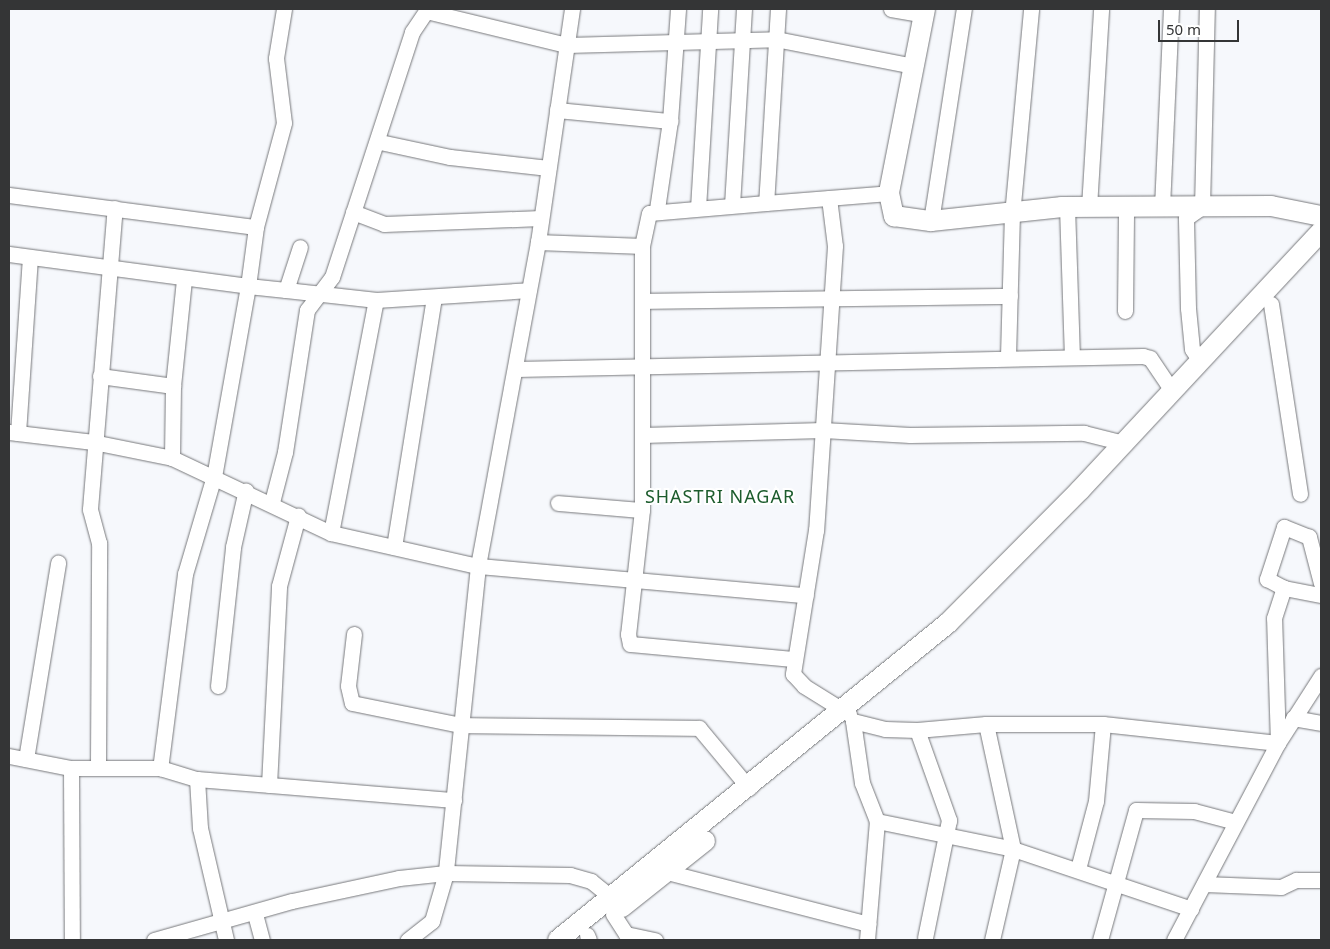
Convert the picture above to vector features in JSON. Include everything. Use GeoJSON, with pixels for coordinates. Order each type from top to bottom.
{"type":"FeatureCollection","features":[{"type":"Feature","properties":{"kind":"main road"},"geometry":{"type":"LineString","coordinates":[[924,12],[889,193],[894,216],[931,221],[1067,207],[1202,206],[1271,206],[1321,216]]}},
{"type":"Feature","properties":{"kind":"main road"},"geometry":{"type":"LineString","coordinates":[[586,938],[616,906],[749,788],[850,714],[948,624],[1124,443],[1321,232]]}},
{"type":"Feature","properties":{"kind":"main road"},"geometry":{"type":"LineString","coordinates":[[558,940],[616,906],[667,872],[850,714],[994,597],[1321,251]]}},
{"type":"Feature","properties":{"kind":"street"},"geometry":{"type":"LineString","coordinates":[[160,768],[185,574],[214,476],[248,286],[256,227],[284,123],[276,58],[284,9]]}},
{"type":"Feature","properties":{"kind":"street"},"geometry":{"type":"LineString","coordinates":[[408,940],[432,921],[446,873],[478,566],[538,242],[572,9]]}},
{"type":"Feature","properties":{"kind":"street"},"geometry":{"type":"LineString","coordinates":[[657,209],[670,121],[678,9]]}},
{"type":"Feature","properties":{"kind":"street"},"geometry":{"type":"LineString","coordinates":[[698,208],[710,9]]}},
{"type":"Feature","properties":{"kind":"street"},"geometry":{"type":"LineString","coordinates":[[732,205],[744,9]]}},
{"type":"Feature","properties":{"kind":"street"},"geometry":{"type":"LineString","coordinates":[[766,203],[778,9]]}},
{"type":"Feature","properties":{"kind":"street"},"geometry":{"type":"LineString","coordinates":[[891,9],[924,12]]}},
{"type":"Feature","properties":{"kind":"street"},"geometry":{"type":"LineString","coordinates":[[931,221],[964,9]]}},
{"type":"Feature","properties":{"kind":"street"},"geometry":{"type":"LineString","coordinates":[[1008,356],[1012,212],[1031,9]]}},
{"type":"Feature","properties":{"kind":"street"},"geometry":{"type":"LineString","coordinates":[[1089,207],[1101,9]]}},
{"type":"Feature","properties":{"kind":"street"},"geometry":{"type":"LineString","coordinates":[[1162,207],[1171,9]]}},
{"type":"Feature","properties":{"kind":"street"},"geometry":{"type":"LineString","coordinates":[[1200,361],[1192,349],[1188,316],[1186,218],[1202,206],[1207,9]]}},
{"type":"Feature","properties":{"kind":"street"},"geometry":{"type":"LineString","coordinates":[[272,502],[285,452],[307,310],[332,277],[353,212],[380,142],[412,32],[426,11],[567,45],[675,44],[742,39],[776,39],[914,66]]}},
{"type":"Feature","properties":{"kind":"street"},"geometry":{"type":"LineString","coordinates":[[557,110],[670,121]]}},
{"type":"Feature","properties":{"kind":"street"},"geometry":{"type":"LineString","coordinates":[[380,142],[450,157],[548,168]]}},
{"type":"Feature","properties":{"kind":"street"},"geometry":{"type":"LineString","coordinates":[[793,659],[630,644],[642,510],[640,366],[644,301],[642,246],[649,213],[657,209],[698,208],[889,193]]}},
{"type":"Feature","properties":{"kind":"street"},"geometry":{"type":"LineString","coordinates":[[9,195],[256,227]]}},
{"type":"Feature","properties":{"kind":"street"},"geometry":{"type":"LineString","coordinates":[[829,198],[835,246],[823,430],[806,595],[793,659],[793,674],[804,686],[850,714],[885,729],[917,730],[986,724],[1103,724],[1278,742]]}},
{"type":"Feature","properties":{"kind":"street"},"geometry":{"type":"LineString","coordinates":[[1067,207],[1072,357]]}},
{"type":"Feature","properties":{"kind":"street"},"geometry":{"type":"LineString","coordinates":[[1125,311],[1126,207]]}},
{"type":"Feature","properties":{"kind":"street"},"geometry":{"type":"LineString","coordinates":[[98,764],[99,543],[90,509],[108,267],[116,208]]}},
{"type":"Feature","properties":{"kind":"street"},"geometry":{"type":"LineString","coordinates":[[353,212],[384,224],[540,218]]}},
{"type":"Feature","properties":{"kind":"street"},"geometry":{"type":"LineString","coordinates":[[538,242],[642,246]]}},
{"type":"Feature","properties":{"kind":"street"},"geometry":{"type":"LineString","coordinates":[[286,290],[300,247]]}},
{"type":"Feature","properties":{"kind":"street"},"geometry":{"type":"LineString","coordinates":[[9,254],[184,279],[286,290],[317,297],[376,300],[434,298],[529,290]]}},
{"type":"Feature","properties":{"kind":"street"},"geometry":{"type":"LineString","coordinates":[[30,257],[13,433],[94,442],[172,458],[272,502],[331,533],[478,566],[806,595]]}},
{"type":"Feature","properties":{"kind":"street"},"geometry":{"type":"LineString","coordinates":[[172,458],[173,386],[184,279]]}},
{"type":"Feature","properties":{"kind":"street"},"geometry":{"type":"LineString","coordinates":[[644,301],[1010,296]]}},
{"type":"Feature","properties":{"kind":"street"},"geometry":{"type":"LineString","coordinates":[[394,547],[434,298]]}},
{"type":"Feature","properties":{"kind":"street"},"geometry":{"type":"LineString","coordinates":[[331,533],[376,300]]}},
{"type":"Feature","properties":{"kind":"street"},"geometry":{"type":"LineString","coordinates":[[1271,304],[1300,494]]}},
{"type":"Feature","properties":{"kind":"street"},"geometry":{"type":"LineString","coordinates":[[516,369],[1008,356],[1150,358],[1172,392]]}},
{"type":"Feature","properties":{"kind":"street"},"geometry":{"type":"LineString","coordinates":[[100,376],[173,386]]}},
{"type":"Feature","properties":{"kind":"street"},"geometry":{"type":"LineString","coordinates":[[642,435],[823,430],[910,435],[1084,433],[1124,443]]}},
{"type":"Feature","properties":{"kind":"street"},"geometry":{"type":"LineString","coordinates":[[218,686],[233,547],[246,490]]}},
{"type":"Feature","properties":{"kind":"street"},"geometry":{"type":"LineString","coordinates":[[558,503],[642,510]]}},
{"type":"Feature","properties":{"kind":"street"},"geometry":{"type":"LineString","coordinates":[[269,785],[279,586],[283,557],[298,516]]}},
{"type":"Feature","properties":{"kind":"street"},"geometry":{"type":"LineString","coordinates":[[1321,583],[1309,537],[1284,526],[1267,579],[1284,588],[1321,595]]}},
{"type":"Feature","properties":{"kind":"street"},"geometry":{"type":"LineString","coordinates":[[26,759],[58,563]]}},
{"type":"Feature","properties":{"kind":"street"},"geometry":{"type":"LineString","coordinates":[[1278,742],[1274,618],[1284,588]]}},
{"type":"Feature","properties":{"kind":"street"},"geometry":{"type":"LineString","coordinates":[[354,634],[348,686],[352,703],[462,724],[699,728],[749,788]]}},
{"type":"Feature","properties":{"kind":"street"},"geometry":{"type":"LineString","coordinates":[[1174,940],[1278,742],[1321,676]]}},
{"type":"Feature","properties":{"kind":"street"},"geometry":{"type":"LineString","coordinates":[[850,714],[862,783],[877,821],[867,940]]}},
{"type":"Feature","properties":{"kind":"street"},"geometry":{"type":"LineString","coordinates":[[1294,718],[1321,723]]}},
{"type":"Feature","properties":{"kind":"street"},"geometry":{"type":"LineString","coordinates":[[986,724],[1013,849],[992,940]]}},
{"type":"Feature","properties":{"kind":"street"},"geometry":{"type":"LineString","coordinates":[[1078,869],[1096,801],[1103,724]]}},
{"type":"Feature","properties":{"kind":"street"},"geometry":{"type":"LineString","coordinates":[[917,730],[949,820],[948,833],[925,938]]}},
{"type":"Feature","properties":{"kind":"street"},"geometry":{"type":"LineString","coordinates":[[9,756],[71,768],[98,764],[128,771],[160,768],[197,779],[454,800]]}},
{"type":"Feature","properties":{"kind":"street"},"geometry":{"type":"LineString","coordinates":[[71,768],[72,940]]}},
{"type":"Feature","properties":{"kind":"street"},"geometry":{"type":"LineString","coordinates":[[197,779],[200,828],[226,940]]}},
{"type":"Feature","properties":{"kind":"street"},"geometry":{"type":"LineString","coordinates":[[1100,940],[1119,881],[1136,810],[1194,811],[1236,822]]}},
{"type":"Feature","properties":{"kind":"street"},"geometry":{"type":"LineString","coordinates":[[877,821],[948,833],[1013,849],[1119,881],[1191,909]]}},
{"type":"Feature","properties":{"kind":"street"},"geometry":{"type":"LineString","coordinates":[[156,940],[255,914],[292,901],[399,878],[446,873],[552,872],[591,881],[616,906],[626,934],[655,940]]}},
{"type":"Feature","properties":{"kind":"street"},"geometry":{"type":"LineString","coordinates":[[667,872],[868,924]]}},
{"type":"Feature","properties":{"kind":"street"},"geometry":{"type":"LineString","coordinates":[[1204,884],[1281,887],[1296,880],[1321,880]]}},
{"type":"Feature","properties":{"kind":"street"},"geometry":{"type":"LineString","coordinates":[[255,914],[262,940]]}},
{"type":"Feature","properties":{"kind":"district","name":"SHASTRI NAGAR"},"geometry":{"type":"Point","coordinates":[720,496]}}]}
